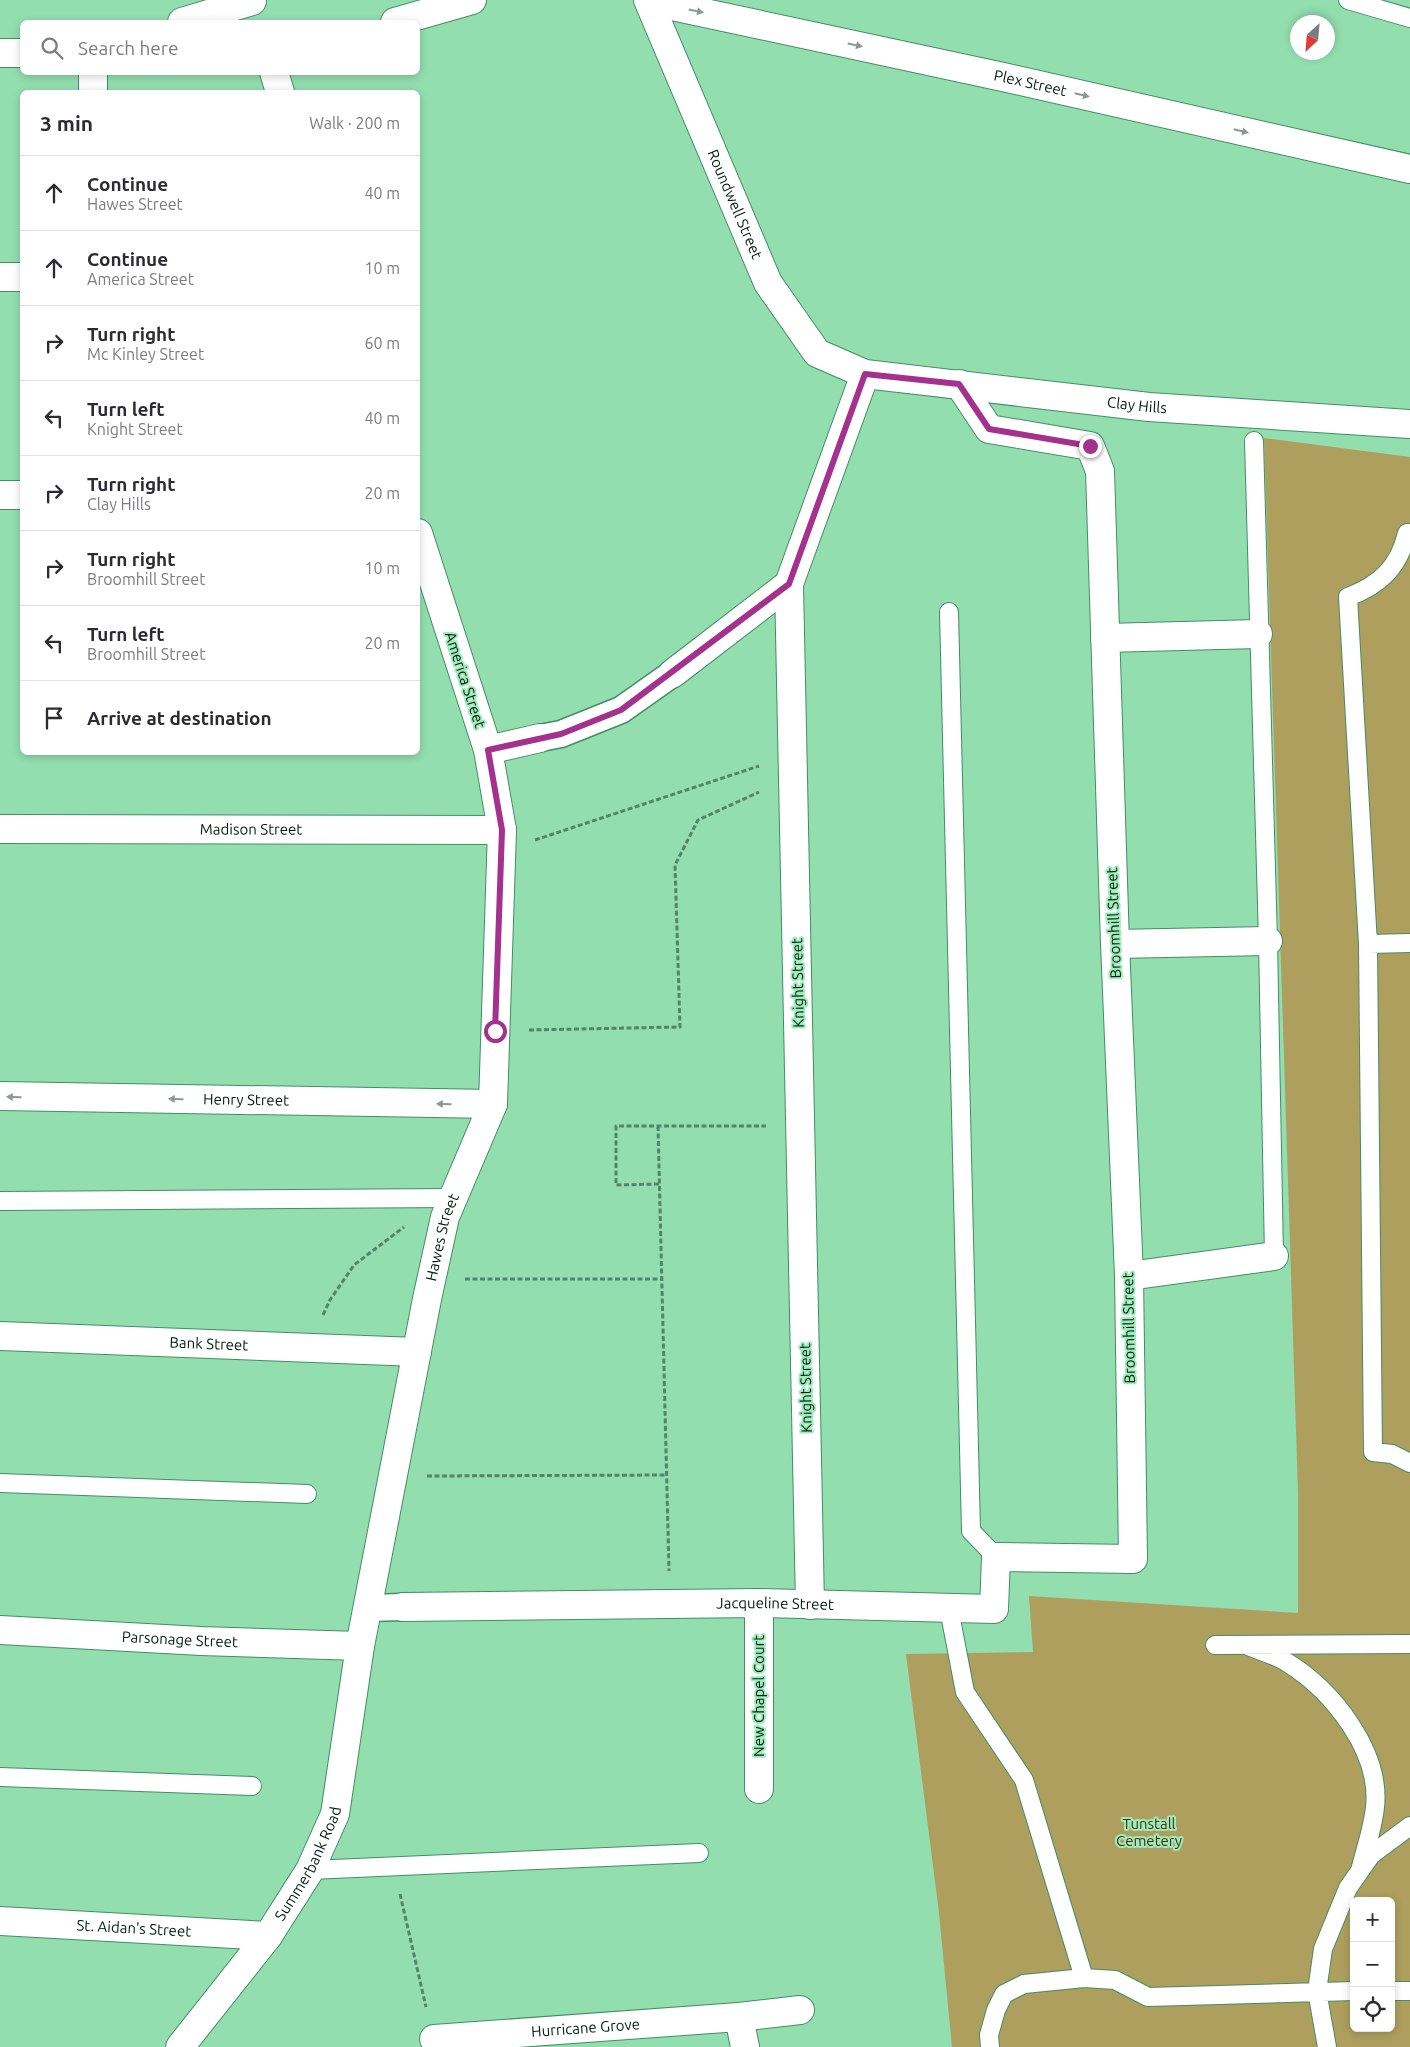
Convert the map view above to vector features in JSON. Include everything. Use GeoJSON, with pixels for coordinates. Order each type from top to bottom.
{"type":"FeatureCollection","features":[{"type":"Feature","properties":{"kind":"street"},"geometry":{"type":"LineString","coordinates":[[402,20],[472,0]]}},
{"type":"Feature","properties":{"kind":"street","name":"Plex Street"},"geometry":{"type":"LineString","coordinates":[[649,0],[1003,77],[1410,169]]}},
{"type":"Feature","properties":{"kind":"street","name":"Roundwell Street"},"geometry":{"type":"LineString","coordinates":[[649,0],[768,283],[817,354],[865,374]]}},
{"type":"Feature","properties":{"kind":"street"},"geometry":{"type":"LineString","coordinates":[[192,20],[254,8]]}},
{"type":"Feature","properties":{"kind":"street"},"geometry":{"type":"LineString","coordinates":[[0,54],[20,52]]}},
{"type":"Feature","properties":{"kind":"street"},"geometry":{"type":"LineString","coordinates":[[93,75],[93,90]]}},
{"type":"Feature","properties":{"kind":"street"},"geometry":{"type":"LineString","coordinates":[[275,75],[279,90]]}},
{"type":"Feature","properties":{"kind":"street"},"geometry":{"type":"LineString","coordinates":[[0,277],[20,277]]}},
{"type":"Feature","properties":{"kind":"street","name":"Clay Hills"},"geometry":{"type":"LineString","coordinates":[[865,374],[1149,407],[1410,424]]}},
{"type":"Feature","properties":{"kind":"street","name":"Knight Street"},"geometry":{"type":"LineString","coordinates":[[810,1605],[789,584],[865,374]]}},
{"type":"Feature","properties":{"kind":"street","name":"Broomhill Street"},"geometry":{"type":"LineString","coordinates":[[959,384],[989,429],[1090,446],[1100,471],[1114,944],[1129,1276],[1132,1559],[996,1557]]}},
{"type":"Feature","properties":{"kind":"street"},"geometry":{"type":"LineString","coordinates":[[0,495],[20,495]]}},
{"type":"Feature","properties":{"kind":"street","name":"America Street"},"geometry":{"type":"LineString","coordinates":[[420,539],[488,750],[501,841]]}},
{"type":"Feature","properties":{"kind":"street"},"geometry":{"type":"LineString","coordinates":[[488,750],[561,734],[621,710],[672,674],[789,584]]}},
{"type":"Feature","properties":{"kind":"street"},"geometry":{"type":"LineString","coordinates":[[1105,638],[1258,634]]}},
{"type":"Feature","properties":{"kind":"street","name":"Madison Street"},"geometry":{"type":"LineString","coordinates":[[0,828],[501,841]]}},
{"type":"Feature","properties":{"kind":"street","name":"Hawes Street"},"geometry":{"type":"LineString","coordinates":[[360,1646],[391,1477],[432,1279],[450,1203],[493,1104],[501,841]]}},
{"type":"Feature","properties":{"kind":"street"},"geometry":{"type":"LineString","coordinates":[[1114,944],[1268,941]]}},
{"type":"Feature","properties":{"kind":"street","name":"Henry Street"},"geometry":{"type":"LineString","coordinates":[[0,1096],[493,1104]]}},
{"type":"Feature","properties":{"kind":"street"},"geometry":{"type":"LineString","coordinates":[[1129,1276],[1274,1256]]}},
{"type":"Feature","properties":{"kind":"street","name":"Bank Street"},"geometry":{"type":"LineString","coordinates":[[0,1336],[417,1352]]}},
{"type":"Feature","properties":{"kind":"street","name":"Jacqueline Street"},"geometry":{"type":"LineString","coordinates":[[368,1608],[759,1603],[994,1610],[996,1557]]}},
{"type":"Feature","properties":{"kind":"street","name":"New Chapel Court"},"geometry":{"type":"LineString","coordinates":[[759,1603],[759,1789]]}},
{"type":"Feature","properties":{"kind":"street","name":"Parsonage Street"},"geometry":{"type":"LineString","coordinates":[[0,1630],[200,1641],[360,1646]]}},
{"type":"Feature","properties":{"kind":"street","name":"Summerbank Road"},"geometry":{"type":"LineString","coordinates":[[180,2047],[268,1936],[310,1870],[335,1814],[360,1646]]}},
{"type":"Feature","properties":{"kind":"street","name":"St. Aidan's Street"},"geometry":{"type":"LineString","coordinates":[[0,1921],[268,1936]]}},
{"type":"Feature","properties":{"kind":"street","name":"Hurricane Grove"},"geometry":{"type":"LineString","coordinates":[[434,2040],[739,2017],[800,2010]]}},
{"type":"Feature","properties":{"kind":"street"},"geometry":{"type":"LineString","coordinates":[[739,2017],[745,2047]]}},
{"type":"Feature","properties":{"kind":"lane"},"geometry":{"type":"LineString","coordinates":[[1348,0],[1410,18]]}},
{"type":"Feature","properties":{"kind":"lane"},"geometry":{"type":"LineString","coordinates":[[1254,440],[1268,941],[1274,1256]]}},
{"type":"Feature","properties":{"kind":"lane"},"geometry":{"type":"LineString","coordinates":[[1410,533],[1408,533],[1403,551],[1385,575],[1367,590],[1348,598],[1368,944],[1373,1452],[1392,1454],[1410,1463]]}},
{"type":"Feature","properties":{"kind":"lane"},"geometry":{"type":"LineString","coordinates":[[949,612],[972,1531],[996,1557]]}},
{"type":"Feature","properties":{"kind":"lane"},"geometry":{"type":"LineString","coordinates":[[1368,944],[1410,943]]}},
{"type":"Feature","properties":{"kind":"lane"},"geometry":{"type":"LineString","coordinates":[[0,1201],[450,1203]]}},
{"type":"Feature","properties":{"kind":"lane"},"geometry":{"type":"LineString","coordinates":[[0,1483],[307,1494]]}},
{"type":"Feature","properties":{"kind":"lane"},"geometry":{"type":"LineString","coordinates":[[949,1609],[964,1692],[1024,1780],[1084,1978]]}},
{"type":"Feature","properties":{"kind":"lane"},"geometry":{"type":"LineString","coordinates":[[1215,1645],[1410,1644]]}},
{"type":"Feature","properties":{"kind":"lane"},"geometry":{"type":"LineString","coordinates":[[1246,1645],[1288,1663],[1320,1689],[1355,1730],[1373,1768],[1375,1807],[1360,1871]]}},
{"type":"Feature","properties":{"kind":"lane"},"geometry":{"type":"LineString","coordinates":[[0,1777],[252,1786]]}},
{"type":"Feature","properties":{"kind":"lane"},"geometry":{"type":"LineString","coordinates":[[1327,2047],[1317,1991],[1322,1949],[1348,1888],[1371,1855],[1410,1826]]}},
{"type":"Feature","properties":{"kind":"lane"},"geometry":{"type":"LineString","coordinates":[[310,1870],[699,1853]]}},
{"type":"Feature","properties":{"kind":"lane"},"geometry":{"type":"LineString","coordinates":[[990,2047],[989,2035],[996,2010],[1004,1994],[1024,1984],[1084,1978],[1115,1980],[1148,1998],[1350,1991]]}},
{"type":"Feature","properties":{"kind":"lane"},"geometry":{"type":"LineString","coordinates":[[1395,1991],[1410,1991]]}},
{"type":"Feature","properties":{"kind":"path"},"geometry":{"type":"LineString","coordinates":[[501,841],[793,765]]}},
{"type":"Feature","properties":{"kind":"path"},"geometry":{"type":"LineString","coordinates":[[495,1031],[680,1027],[676,865],[698,820],[793,765]]}},
{"type":"Feature","properties":{"kind":"path"},"geometry":{"type":"LineString","coordinates":[[659,1184],[616,1185],[616,1126],[800,1125]]}},
{"type":"Feature","properties":{"kind":"path"},"geometry":{"type":"LineString","coordinates":[[658,1126],[670,1604]]}},
{"type":"Feature","properties":{"kind":"path"},"geometry":{"type":"LineString","coordinates":[[307,1348],[330,1300],[354,1265],[404,1227],[450,1203]]}},
{"type":"Feature","properties":{"kind":"path"},"geometry":{"type":"LineString","coordinates":[[432,1279],[662,1279]]}},
{"type":"Feature","properties":{"kind":"path"},"geometry":{"type":"LineString","coordinates":[[391,1477],[667,1475]]}},
{"type":"Feature","properties":{"kind":"path"},"geometry":{"type":"LineString","coordinates":[[394,1866],[434,2040]]}},
{"type":"Feature","properties":{"kind":"green space","name":"Tunstall Cemetery"},"geometry":{"type":"Polygon","coordinates":[[[1264,438],[1410,457],[1410,2047],[952,2047],[939,1913],[906,1654],[1033,1652],[1029,1596],[1298,1613],[1298,1492],[1264,438]]]}},
{"type":"Feature","properties":{"kind":"route"},"geometry":{"type":"LineString","coordinates":[[495,1031],[502,830],[488,750],[561,734],[621,710],[672,674],[789,584],[865,374],[959,384],[989,429],[1090,446]]}}]}
